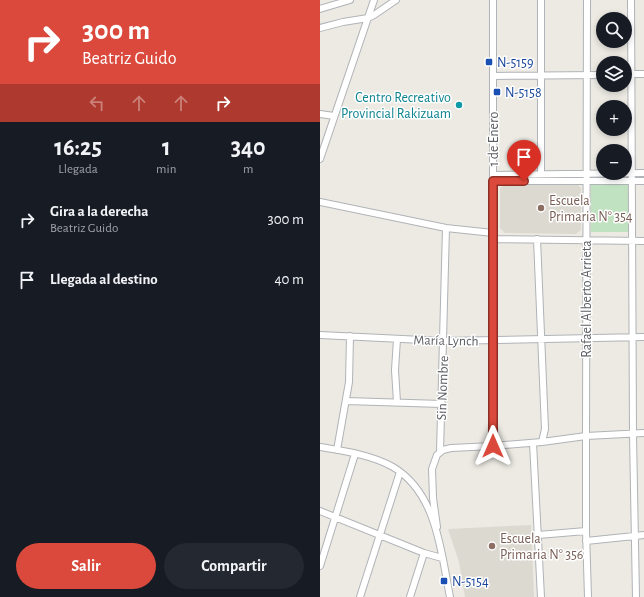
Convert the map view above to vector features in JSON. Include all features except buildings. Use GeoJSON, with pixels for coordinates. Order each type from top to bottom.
{"type":"FeatureCollection","features":[{"type":"Feature","properties":{"kind":"street"},"geometry":{"type":"LineString","coordinates":[[320,9],[350,0]]}},
{"type":"Feature","properties":{"kind":"street"},"geometry":{"type":"LineString","coordinates":[[320,159],[374,0]]}},
{"type":"Feature","properties":{"kind":"street"},"geometry":{"type":"LineString","coordinates":[[320,28],[368,18],[396,0]]}},
{"type":"Feature","properties":{"kind":"street","name":"1 de Enero"},"geometry":{"type":"LineString","coordinates":[[493,0],[493,446]]}},
{"type":"Feature","properties":{"kind":"street"},"geometry":{"type":"LineString","coordinates":[[540,0],[541,174]]}},
{"type":"Feature","properties":{"kind":"street","name":"Rafael Alberto Arrieta"},"geometry":{"type":"LineString","coordinates":[[587,0],[586,542],[588,597]]}},
{"type":"Feature","properties":{"kind":"street"},"geometry":{"type":"LineString","coordinates":[[629,56],[631,0]]}},
{"type":"Feature","properties":{"kind":"street"},"geometry":{"type":"LineString","coordinates":[[493,76],[596,74]]}},
{"type":"Feature","properties":{"kind":"street"},"geometry":{"type":"LineString","coordinates":[[632,74],[644,74]]}},
{"type":"Feature","properties":{"kind":"street"},"geometry":{"type":"LineString","coordinates":[[629,92],[631,144]]}},
{"type":"Feature","properties":{"kind":"street"},"geometry":{"type":"LineString","coordinates":[[320,114],[334,116]]}},
{"type":"Feature","properties":{"kind":"street"},"geometry":{"type":"LineString","coordinates":[[632,173],[644,173]]}},
{"type":"Feature","properties":{"kind":"street"},"geometry":{"type":"LineString","coordinates":[[493,178],[541,174],[596,174]]}},
{"type":"Feature","properties":{"kind":"street"},"geometry":{"type":"LineString","coordinates":[[493,178],[644,181]]}},
{"type":"Feature","properties":{"kind":"street"},"geometry":{"type":"LineString","coordinates":[[632,181],[633,434],[636,597]]}},
{"type":"Feature","properties":{"kind":"street"},"geometry":{"type":"LineString","coordinates":[[320,202],[446,228],[493,236],[537,239],[644,241]]}},
{"type":"Feature","properties":{"kind":"street","name":"Sin Nombre"},"geometry":{"type":"LineString","coordinates":[[446,228],[440,452],[434,459],[432,469],[433,498],[437,528],[450,597]]}},
{"type":"Feature","properties":{"kind":"street"},"geometry":{"type":"LineString","coordinates":[[537,239],[545,429],[542,442]]}},
{"type":"Feature","properties":{"kind":"street","name":"María Lynch"},"geometry":{"type":"LineString","coordinates":[[320,335],[443,341],[644,337]]}},
{"type":"Feature","properties":{"kind":"street"},"geometry":{"type":"LineString","coordinates":[[337,450],[346,401],[350,336]]}},
{"type":"Feature","properties":{"kind":"street"},"geometry":{"type":"LineString","coordinates":[[396,339],[395,370],[397,402]]}},
{"type":"Feature","properties":{"kind":"street"},"geometry":{"type":"LineString","coordinates":[[346,401],[442,404]]}},
{"type":"Feature","properties":{"kind":"street"},"geometry":{"type":"LineString","coordinates":[[440,452],[452,448],[542,442],[586,436],[644,434]]}},
{"type":"Feature","properties":{"kind":"street"},"geometry":{"type":"LineString","coordinates":[[533,442],[541,597]]}},
{"type":"Feature","properties":{"kind":"street"},"geometry":{"type":"LineString","coordinates":[[320,447],[356,454],[386,463],[400,472],[409,479],[419,492],[437,528]]}},
{"type":"Feature","properties":{"kind":"street"},"geometry":{"type":"LineString","coordinates":[[320,566],[356,454]]}},
{"type":"Feature","properties":{"kind":"street"},"geometry":{"type":"LineString","coordinates":[[360,597],[400,472]]}},
{"type":"Feature","properties":{"kind":"street"},"geometry":{"type":"LineString","coordinates":[[320,511],[424,553],[442,558]]}},
{"type":"Feature","properties":{"kind":"street"},"geometry":{"type":"LineString","coordinates":[[538,535],[586,532]]}},
{"type":"Feature","properties":{"kind":"street"},"geometry":{"type":"LineString","coordinates":[[586,542],[644,536]]}},
{"type":"Feature","properties":{"kind":"street"},"geometry":{"type":"LineString","coordinates":[[410,597],[424,553]]}},
{"type":"Feature","properties":{"kind":"shaded area","name":"Escuela Primaria N° 354"},"geometry":{"type":"Polygon","coordinates":[[[577,184],[581,188],[581,230],[576,234],[505,233],[500,228],[500,188],[505,185],[577,184]]]}},
{"type":"Feature","properties":{"kind":"shaded area","name":"Escuela Primaria N° 356"},"geometry":{"type":"Polygon","coordinates":[[[531,525],[534,597],[465,597],[459,562],[448,529],[531,525]]]}},
{"type":"Feature","properties":{"kind":"green space"},"geometry":{"type":"Polygon","coordinates":[[[591,182],[628,182],[628,232],[591,232],[591,182]]]}},
{"type":"Feature","properties":{"kind":"place","name":"N-5159"},"geometry":{"type":"Point","coordinates":[489,62]}},
{"type":"Feature","properties":{"kind":"place","name":"N-5158"},"geometry":{"type":"Point","coordinates":[497,92]}},
{"type":"Feature","properties":{"kind":"place","name":"Centro Recreativo Provincial Rakizuam"},"geometry":{"type":"Point","coordinates":[459,105]}},
{"type":"Feature","properties":{"kind":"place","name":"Escuela Primaria N° 354"},"geometry":{"type":"Point","coordinates":[541,208]}},
{"type":"Feature","properties":{"kind":"place","name":"Escuela Primaria N° 356"},"geometry":{"type":"Point","coordinates":[492,546]}},
{"type":"Feature","properties":{"kind":"place","name":"N-5154"},"geometry":{"type":"Point","coordinates":[444,581]}},
{"type":"Feature","properties":{"kind":"route"},"geometry":{"type":"LineString","coordinates":[[493,446],[493,181],[524,181]]}}]}
